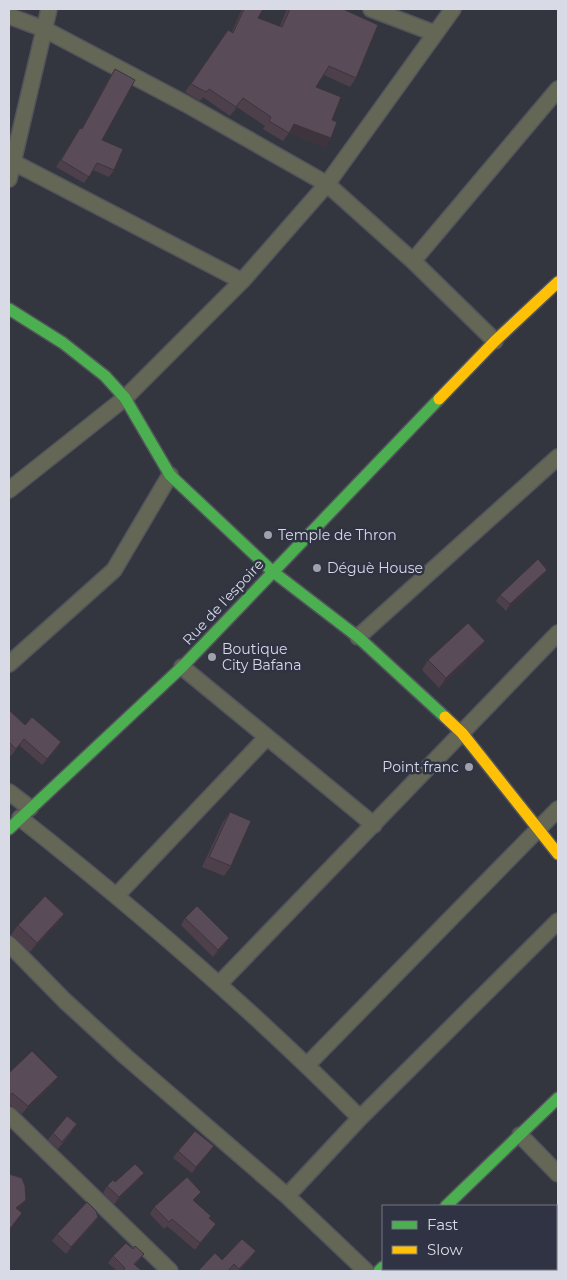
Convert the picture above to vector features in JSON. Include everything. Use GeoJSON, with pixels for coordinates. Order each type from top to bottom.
{"type":"FeatureCollection","features":[{"type":"Feature","properties":{"kind":"street"},"geometry":{"type":"LineString","coordinates":[[9,179],[11,161],[49,9]]}},
{"type":"Feature","properties":{"kind":"street"},"geometry":{"type":"LineString","coordinates":[[371,9],[434,33]]}},
{"type":"Feature","properties":{"kind":"street"},"geometry":{"type":"LineString","coordinates":[[10,486],[125,398],[242,281],[327,184],[453,9]]}},
{"type":"Feature","properties":{"kind":"street"},"geometry":{"type":"LineString","coordinates":[[9,16],[44,29],[186,104],[327,184],[412,261],[495,341]]}},
{"type":"Feature","properties":{"kind":"street"},"geometry":{"type":"LineString","coordinates":[[412,261],[558,89]]}},
{"type":"Feature","properties":{"kind":"street"},"geometry":{"type":"LineString","coordinates":[[11,161],[242,281]]}},
{"type":"Feature","properties":{"kind":"street","name":"Rue de l'espoire"},"geometry":{"type":"LineString","coordinates":[[9,830],[182,667],[272,571],[495,341],[558,282]]}},
{"type":"Feature","properties":{"kind":"street"},"geometry":{"type":"LineString","coordinates":[[9,309],[63,343],[105,376],[125,398],[170,475],[272,571],[358,637],[462,733],[558,854]]}},
{"type":"Feature","properties":{"kind":"street"},"geometry":{"type":"LineString","coordinates":[[358,637],[558,457]]}},
{"type":"Feature","properties":{"kind":"street"},"geometry":{"type":"LineString","coordinates":[[9,664],[114,570],[170,475]]}},
{"type":"Feature","properties":{"kind":"street"},"geometry":{"type":"LineString","coordinates":[[220,983],[558,633]]}},
{"type":"Feature","properties":{"kind":"street"},"geometry":{"type":"LineString","coordinates":[[182,667],[374,825]]}},
{"type":"Feature","properties":{"kind":"street"},"geometry":{"type":"LineString","coordinates":[[117,895],[268,737]]}},
{"type":"Feature","properties":{"kind":"street"},"geometry":{"type":"LineString","coordinates":[[9,792],[25,813],[220,983],[360,1118]]}},
{"type":"Feature","properties":{"kind":"street"},"geometry":{"type":"LineString","coordinates":[[307,1065],[558,809]]}},
{"type":"Feature","properties":{"kind":"street"},"geometry":{"type":"LineString","coordinates":[[287,1196],[360,1118],[558,921]]}},
{"type":"Feature","properties":{"kind":"street"},"geometry":{"type":"LineString","coordinates":[[9,944],[65,1001],[132,1062],[287,1196],[366,1271]]}},
{"type":"Feature","properties":{"kind":"street"},"geometry":{"type":"LineString","coordinates":[[447,1205],[558,1098]]}},
{"type":"Feature","properties":{"kind":"street"},"geometry":{"type":"LineString","coordinates":[[9,1115],[170,1271]]}},
{"type":"Feature","properties":{"kind":"street"},"geometry":{"type":"LineString","coordinates":[[520,1135],[558,1174]]}},
{"type":"Feature","properties":{"kind":"building"},"geometry":{"type":"Polygon","coordinates":[[[244,9],[263,9],[258,18],[282,27],[290,9],[343,9],[378,25],[356,78],[329,66],[316,87],[341,97],[332,120],[337,122],[331,138],[294,124],[289,133],[269,121],[271,117],[243,98],[236,107],[209,89],[206,92],[191,84],[228,30],[233,33],[244,9]]]}},
{"type":"Feature","properties":{"kind":"building"},"geometry":{"type":"Polygon","coordinates":[[[115,69],[135,80],[102,140],[123,149],[114,170],[97,163],[89,177],[61,160],[80,128],[82,129],[115,69]]]}},
{"type":"Feature","properties":{"kind":"building"},"geometry":{"type":"Polygon","coordinates":[[[538,559],[547,570],[510,604],[500,595],[538,559]]]}},
{"type":"Feature","properties":{"kind":"building"},"geometry":{"type":"Polygon","coordinates":[[[468,623],[485,641],[446,678],[428,660],[468,623]]]}},
{"type":"Feature","properties":{"kind":"building"},"geometry":{"type":"Polygon","coordinates":[[[9,710],[25,725],[32,717],[61,742],[47,759],[24,739],[16,749],[9,742],[9,710]]]}},
{"type":"Feature","properties":{"kind":"building"},"geometry":{"type":"Polygon","coordinates":[[[230,812],[251,821],[231,866],[209,857],[230,812]]]}},
{"type":"Feature","properties":{"kind":"building"},"geometry":{"type":"Polygon","coordinates":[[[45,896],[64,914],[37,943],[18,925],[45,896]]]}},
{"type":"Feature","properties":{"kind":"building"},"geometry":{"type":"Polygon","coordinates":[[[197,906],[229,938],[218,950],[185,918],[197,906]]]}},
{"type":"Feature","properties":{"kind":"building"},"geometry":{"type":"Polygon","coordinates":[[[32,1051],[58,1077],[28,1106],[12,1093],[9,1096],[9,1073],[32,1051]]]}},
{"type":"Feature","properties":{"kind":"building"},"geometry":{"type":"Polygon","coordinates":[[[67,1116],[77,1124],[62,1142],[53,1133],[67,1116]]]}},
{"type":"Feature","properties":{"kind":"building"},"geometry":{"type":"Polygon","coordinates":[[[195,1131],[214,1146],[196,1167],[178,1151],[195,1131]]]}},
{"type":"Feature","properties":{"kind":"building"},"geometry":{"type":"Polygon","coordinates":[[[135,1164],[144,1173],[119,1197],[107,1186],[113,1180],[115,1182],[135,1164]]]}},
{"type":"Feature","properties":{"kind":"building"},"geometry":{"type":"Polygon","coordinates":[[[9,1174],[22,1178],[25,1186],[26,1200],[16,1208],[22,1213],[9,1230],[9,1174]]]}},
{"type":"Feature","properties":{"kind":"building"},"geometry":{"type":"Polygon","coordinates":[[[187,1177],[201,1192],[193,1200],[211,1216],[209,1218],[216,1224],[200,1243],[172,1219],[169,1222],[154,1207],[187,1177]]]}},
{"type":"Feature","properties":{"kind":"building"},"geometry":{"type":"Polygon","coordinates":[[[87,1202],[96,1211],[98,1217],[71,1247],[57,1234],[87,1202]]]}},
{"type":"Feature","properties":{"kind":"building"},"geometry":{"type":"Polygon","coordinates":[[[242,1239],[256,1251],[239,1269],[234,1264],[228,1271],[198,1271],[215,1253],[222,1260],[242,1239]]]}},
{"type":"Feature","properties":{"kind":"building"},"geometry":{"type":"Polygon","coordinates":[[[126,1243],[133,1249],[135,1246],[144,1254],[134,1264],[142,1271],[123,1271],[125,1268],[113,1256],[126,1243]]]}},
{"type":"Feature","properties":{"kind":"traffic: fast"},"geometry":{"type":"LineString","coordinates":[[9,309],[63,343],[105,376],[125,398],[170,475],[272,571],[358,637],[445,717]]}},
{"type":"Feature","properties":{"kind":"traffic: fast"},"geometry":{"type":"LineString","coordinates":[[9,829],[182,667],[439,399]]}},
{"type":"Feature","properties":{"kind":"traffic: fast"},"geometry":{"type":"LineString","coordinates":[[447,1205],[558,1098]]}},
{"type":"Feature","properties":{"kind":"traffic: fast"},"geometry":{"type":"LineString","coordinates":[[379,1271],[382,1268]]}},
{"type":"Feature","properties":{"kind":"traffic: slow"},"geometry":{"type":"LineString","coordinates":[[439,399],[495,341],[558,282]]}},
{"type":"Feature","properties":{"kind":"traffic: slow"},"geometry":{"type":"LineString","coordinates":[[445,717],[462,733],[558,854]]}},
{"type":"Feature","properties":{"kind":"place","name":"Temple de Thron"},"geometry":{"type":"Point","coordinates":[268,535]}},
{"type":"Feature","properties":{"kind":"place","name":"Déguè House"},"geometry":{"type":"Point","coordinates":[317,568]}},
{"type":"Feature","properties":{"kind":"place","name":"Boutique City Bafana"},"geometry":{"type":"Point","coordinates":[212,657]}},
{"type":"Feature","properties":{"kind":"place","name":"Point franc"},"geometry":{"type":"Point","coordinates":[469,767]}}]}
